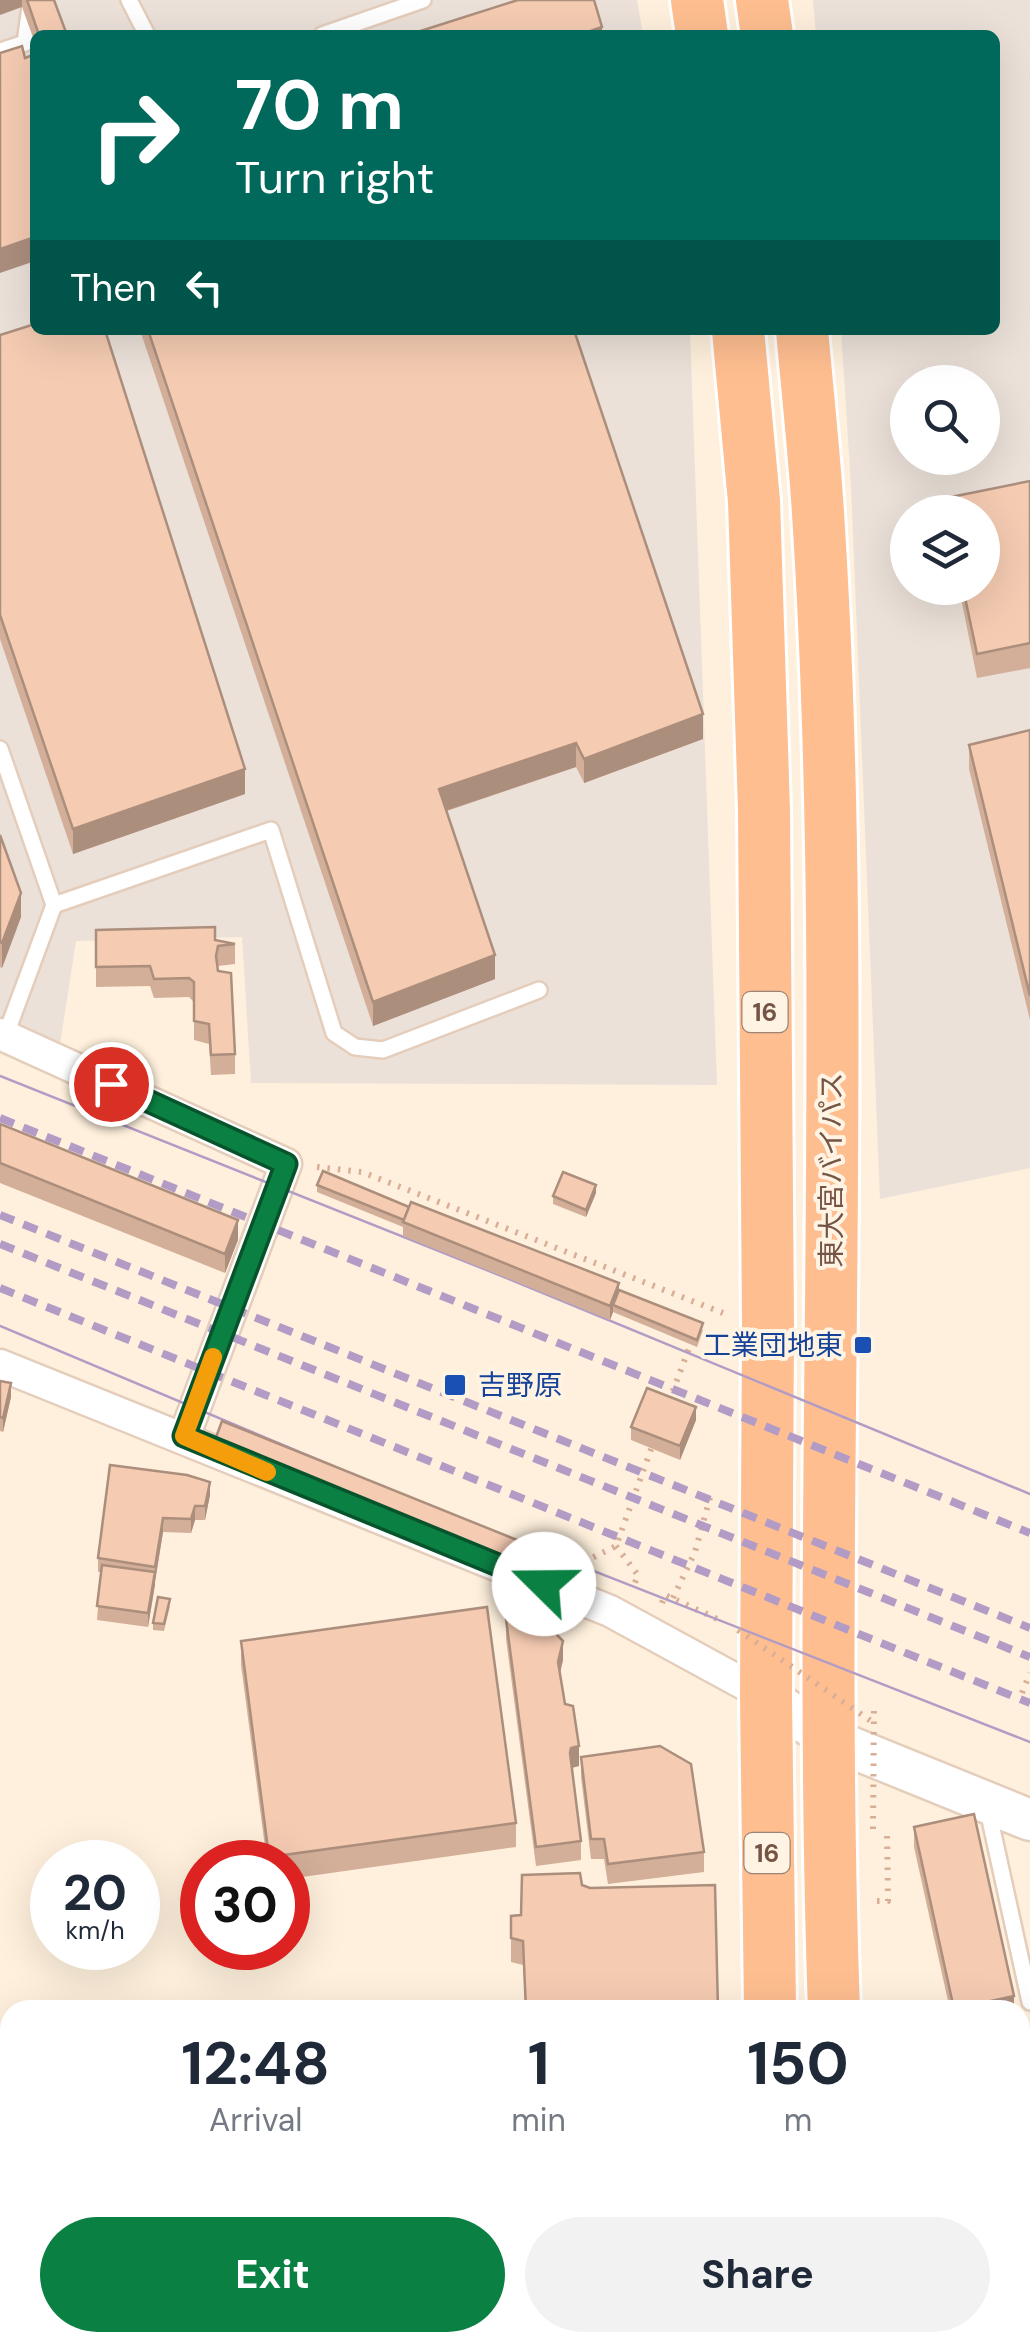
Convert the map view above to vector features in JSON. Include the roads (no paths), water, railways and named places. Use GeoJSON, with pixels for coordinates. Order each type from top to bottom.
{"type":"FeatureCollection","features":[{"type":"Feature","properties":{"kind":"highway"},"geometry":{"type":"LineString","coordinates":[[696,0],[701,30]]}},
{"type":"Feature","properties":{"kind":"highway"},"geometry":{"type":"LineString","coordinates":[[762,0],[766,30]]}},
{"type":"Feature","properties":{"kind":"highway","name":"16"},"geometry":{"type":"LineString","coordinates":[[738,335],[754,501],[764,810],[770,2000]]}},
{"type":"Feature","properties":{"kind":"highway","name":"東大宮バイパス"},"geometry":{"type":"LineString","coordinates":[[802,335],[817,499],[829,809],[832,1164],[851,1730],[835,2000]]}},
{"type":"Feature","properties":{"kind":"street"},"geometry":{"type":"LineString","coordinates":[[3,1036],[286,1164],[184,1436]]}},
{"type":"Feature","properties":{"kind":"street"},"geometry":{"type":"LineString","coordinates":[[0,1365],[610,1610],[766,1696],[851,1730],[986,1802],[1030,1820]]}},
{"type":"Feature","properties":{"kind":"lane"},"geometry":{"type":"LineString","coordinates":[[0,51],[24,43],[31,0]]}},
{"type":"Feature","properties":{"kind":"lane"},"geometry":{"type":"LineString","coordinates":[[129,0],[144,30]]}},
{"type":"Feature","properties":{"kind":"lane"},"geometry":{"type":"LineString","coordinates":[[336,30],[423,0]]}},
{"type":"Feature","properties":{"kind":"lane"},"geometry":{"type":"LineString","coordinates":[[0,749],[54,904],[3,1036]]}},
{"type":"Feature","properties":{"kind":"lane"},"geometry":{"type":"LineString","coordinates":[[54,904],[271,830],[334,1033],[356,1047],[384,1050],[540,990]]}},
{"type":"Feature","properties":{"kind":"lane"},"geometry":{"type":"LineString","coordinates":[[986,1802],[1030,2000]]}},
{"type":"Feature","properties":{"kind":"tram line"},"geometry":{"type":"LineString","coordinates":[[0,1076],[509,1279],[1030,1494]]}},
{"type":"Feature","properties":{"kind":"tram line"},"geometry":{"type":"LineString","coordinates":[[0,1326],[364,1479]]}},
{"type":"Feature","properties":{"kind":"tram line"},"geometry":{"type":"LineString","coordinates":[[489,1530],[1030,1742]]}},
{"type":"Feature","properties":{"kind":"railway"},"geometry":{"type":"LineString","coordinates":[[0,1118],[1030,1533]]}},
{"type":"Feature","properties":{"kind":"railway"},"geometry":{"type":"LineString","coordinates":[[0,1215],[1030,1628]]}},
{"type":"Feature","properties":{"kind":"railway"},"geometry":{"type":"LineString","coordinates":[[0,1244],[1030,1657]]}},
{"type":"Feature","properties":{"kind":"railway"},"geometry":{"type":"LineString","coordinates":[[0,1288],[1030,1703]]}},
{"type":"Feature","properties":{"kind":"place","name":"工業団地東"},"geometry":{"type":"Point","coordinates":[863,1345]}},
{"type":"Feature","properties":{"kind":"place","name":"吉野原"},"geometry":{"type":"Point","coordinates":[455,1385]}}]}
